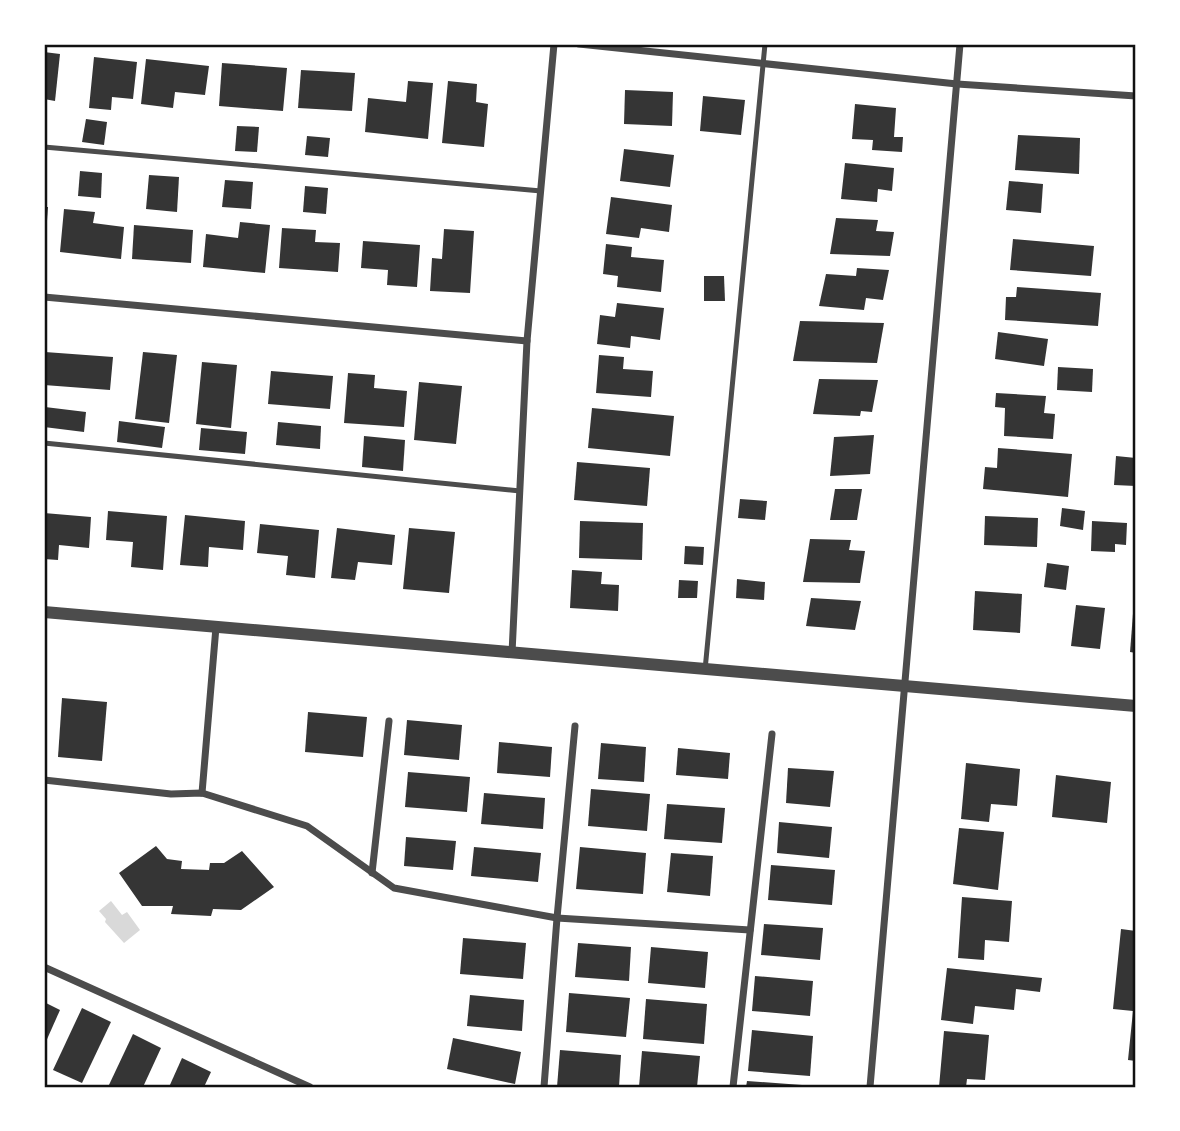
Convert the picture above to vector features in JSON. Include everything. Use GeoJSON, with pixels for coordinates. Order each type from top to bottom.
{"type":"FeatureCollection","features":[{"type":"Feature","properties":{"kind":"street"},"geometry":{"type":"LineString","coordinates":[[512,653],[527,341],[554,44]]}},
{"type":"Feature","properties":{"kind":"street"},"geometry":{"type":"LineString","coordinates":[[579,44],[957,83],[1136,96]]}},
{"type":"Feature","properties":{"kind":"street"},"geometry":{"type":"LineString","coordinates":[[870,1087],[960,44]]}},
{"type":"Feature","properties":{"kind":"street"},"geometry":{"type":"LineString","coordinates":[[44,297],[527,341]]}},
{"type":"Feature","properties":{"kind":"street"},"geometry":{"type":"LineString","coordinates":[[44,612],[1136,706]]}},
{"type":"Feature","properties":{"kind":"street"},"geometry":{"type":"LineString","coordinates":[[202,793],[216,627]]}},
{"type":"Feature","properties":{"kind":"street"},"geometry":{"type":"LineString","coordinates":[[372,873],[389,721]]}},
{"type":"Feature","properties":{"kind":"street"},"geometry":{"type":"LineString","coordinates":[[544,1087],[575,726]]}},
{"type":"Feature","properties":{"kind":"street"},"geometry":{"type":"LineString","coordinates":[[733,1087],[772,734]]}},
{"type":"Feature","properties":{"kind":"street"},"geometry":{"type":"LineString","coordinates":[[44,780],[171,794],[202,793],[307,826],[394,888],[557,918],[750,930]]}},
{"type":"Feature","properties":{"kind":"street"},"geometry":{"type":"LineString","coordinates":[[44,967],[310,1087]]}},
{"type":"Feature","properties":{"kind":"lane"},"geometry":{"type":"LineString","coordinates":[[705,670],[765,44]]}},
{"type":"Feature","properties":{"kind":"lane"},"geometry":{"type":"LineString","coordinates":[[44,147],[541,191]]}},
{"type":"Feature","properties":{"kind":"lane"},"geometry":{"type":"LineString","coordinates":[[44,443],[520,491]]}},
{"type":"Feature","properties":{"kind":"shaded area"},"geometry":{"type":"Polygon","coordinates":[[[111,901],[122,915],[127,912],[140,930],[124,943],[99,911],[111,901]]]}},
{"type":"Feature","properties":{"kind":"building"},"geometry":{"type":"Polygon","coordinates":[[[44,52],[60,54],[55,101],[44,99],[44,52]]]}},
{"type":"Feature","properties":{"kind":"building"},"geometry":{"type":"Polygon","coordinates":[[[94,57],[137,62],[133,99],[112,97],[111,110],[89,108],[94,57]]]}},
{"type":"Feature","properties":{"kind":"building"},"geometry":{"type":"Polygon","coordinates":[[[146,59],[209,66],[205,95],[175,92],[173,108],[141,104],[146,59]]]}},
{"type":"Feature","properties":{"kind":"building"},"geometry":{"type":"Polygon","coordinates":[[[222,63],[287,68],[283,111],[219,106],[222,63]]]}},
{"type":"Feature","properties":{"kind":"building"},"geometry":{"type":"Polygon","coordinates":[[[301,70],[355,73],[352,111],[298,108],[301,70]]]}},
{"type":"Feature","properties":{"kind":"building"},"geometry":{"type":"Polygon","coordinates":[[[408,81],[433,83],[428,139],[365,132],[368,98],[406,102],[408,81]]]}},
{"type":"Feature","properties":{"kind":"building"},"geometry":{"type":"Polygon","coordinates":[[[448,81],[477,84],[476,102],[488,104],[484,147],[442,143],[448,81]]]}},
{"type":"Feature","properties":{"kind":"building"},"geometry":{"type":"Polygon","coordinates":[[[625,90],[673,92],[672,126],[624,124],[625,90]]]}},
{"type":"Feature","properties":{"kind":"building"},"geometry":{"type":"Polygon","coordinates":[[[703,96],[745,100],[741,135],[700,131],[703,96]]]}},
{"type":"Feature","properties":{"kind":"building"},"geometry":{"type":"Polygon","coordinates":[[[855,104],[896,108],[894,137],[903,137],[902,152],[872,150],[873,140],[852,139],[855,104]]]}},
{"type":"Feature","properties":{"kind":"building"},"geometry":{"type":"Polygon","coordinates":[[[86,119],[107,122],[104,145],[82,142],[86,119]]]}},
{"type":"Feature","properties":{"kind":"building"},"geometry":{"type":"Polygon","coordinates":[[[237,126],[259,127],[257,152],[235,151],[237,126]]]}},
{"type":"Feature","properties":{"kind":"building"},"geometry":{"type":"Polygon","coordinates":[[[1018,135],[1080,138],[1079,174],[1015,170],[1018,135]]]}},
{"type":"Feature","properties":{"kind":"building"},"geometry":{"type":"Polygon","coordinates":[[[307,136],[330,138],[328,157],[305,155],[307,136]]]}},
{"type":"Feature","properties":{"kind":"building"},"geometry":{"type":"Polygon","coordinates":[[[624,149],[674,155],[670,187],[620,181],[624,149]]]}},
{"type":"Feature","properties":{"kind":"building"},"geometry":{"type":"Polygon","coordinates":[[[845,163],[894,168],[892,191],[878,189],[877,202],[841,199],[845,163]]]}},
{"type":"Feature","properties":{"kind":"building"},"geometry":{"type":"Polygon","coordinates":[[[80,171],[102,173],[101,198],[78,196],[80,171]]]}},
{"type":"Feature","properties":{"kind":"building"},"geometry":{"type":"Polygon","coordinates":[[[149,175],[179,177],[177,212],[146,209],[149,175]]]}},
{"type":"Feature","properties":{"kind":"building"},"geometry":{"type":"Polygon","coordinates":[[[225,180],[253,182],[251,209],[222,207],[225,180]]]}},
{"type":"Feature","properties":{"kind":"building"},"geometry":{"type":"Polygon","coordinates":[[[1009,181],[1043,184],[1041,213],[1006,210],[1009,181]]]}},
{"type":"Feature","properties":{"kind":"building"},"geometry":{"type":"Polygon","coordinates":[[[305,186],[328,188],[326,214],[303,212],[305,186]]]}},
{"type":"Feature","properties":{"kind":"building"},"geometry":{"type":"Polygon","coordinates":[[[611,197],[672,205],[669,232],[641,228],[639,238],[606,234],[611,197]]]}},
{"type":"Feature","properties":{"kind":"building"},"geometry":{"type":"Polygon","coordinates":[[[44,207],[48,207],[46,234],[44,234],[44,207]]]}},
{"type":"Feature","properties":{"kind":"building"},"geometry":{"type":"Polygon","coordinates":[[[64,209],[95,212],[93,223],[124,227],[121,259],[60,252],[64,209]]]}},
{"type":"Feature","properties":{"kind":"building"},"geometry":{"type":"Polygon","coordinates":[[[836,218],[878,220],[876,231],[894,232],[890,256],[830,254],[836,218]]]}},
{"type":"Feature","properties":{"kind":"building"},"geometry":{"type":"Polygon","coordinates":[[[240,222],[270,225],[265,273],[203,267],[206,234],[238,238],[240,222]]]}},
{"type":"Feature","properties":{"kind":"building"},"geometry":{"type":"Polygon","coordinates":[[[134,225],[193,230],[191,263],[132,259],[134,225]]]}},
{"type":"Feature","properties":{"kind":"building"},"geometry":{"type":"Polygon","coordinates":[[[282,228],[316,230],[315,242],[340,243],[338,272],[279,268],[282,228]]]}},
{"type":"Feature","properties":{"kind":"building"},"geometry":{"type":"Polygon","coordinates":[[[444,229],[474,231],[470,293],[430,291],[432,258],[442,259],[444,229]]]}},
{"type":"Feature","properties":{"kind":"building"},"geometry":{"type":"Polygon","coordinates":[[[1013,239],[1094,246],[1091,276],[1010,270],[1013,239]]]}},
{"type":"Feature","properties":{"kind":"building"},"geometry":{"type":"Polygon","coordinates":[[[363,241],[420,245],[417,287],[387,285],[388,270],[361,268],[363,241]]]}},
{"type":"Feature","properties":{"kind":"building"},"geometry":{"type":"Polygon","coordinates":[[[606,244],[632,247],[631,257],[664,260],[661,292],[617,287],[618,276],[603,274],[606,244]]]}},
{"type":"Feature","properties":{"kind":"building"},"geometry":{"type":"Polygon","coordinates":[[[857,268],[889,270],[883,300],[866,298],[864,310],[819,306],[826,274],[856,276],[857,268]]]}},
{"type":"Feature","properties":{"kind":"building"},"geometry":{"type":"Polygon","coordinates":[[[704,276],[724,276],[725,301],[704,301],[704,276]]]}},
{"type":"Feature","properties":{"kind":"building"},"geometry":{"type":"Polygon","coordinates":[[[1017,287],[1101,293],[1098,326],[1005,320],[1006,297],[1016,297],[1017,287]]]}},
{"type":"Feature","properties":{"kind":"building"},"geometry":{"type":"Polygon","coordinates":[[[617,303],[664,308],[660,340],[631,336],[630,348],[597,344],[600,315],[615,317],[617,303]]]}},
{"type":"Feature","properties":{"kind":"building"},"geometry":{"type":"Polygon","coordinates":[[[800,321],[884,323],[877,363],[793,361],[800,321]]]}},
{"type":"Feature","properties":{"kind":"building"},"geometry":{"type":"Polygon","coordinates":[[[998,332],[1048,339],[1044,366],[995,359],[998,332]]]}},
{"type":"Feature","properties":{"kind":"building"},"geometry":{"type":"Polygon","coordinates":[[[45,352],[113,357],[110,390],[44,385],[45,352]]]}},
{"type":"Feature","properties":{"kind":"building"},"geometry":{"type":"Polygon","coordinates":[[[143,352],[177,355],[169,423],[135,419],[143,352]]]}},
{"type":"Feature","properties":{"kind":"building"},"geometry":{"type":"Polygon","coordinates":[[[599,355],[624,357],[623,369],[653,371],[651,397],[596,393],[599,355]]]}},
{"type":"Feature","properties":{"kind":"building"},"geometry":{"type":"Polygon","coordinates":[[[202,362],[237,365],[231,428],[196,424],[202,362]]]}},
{"type":"Feature","properties":{"kind":"building"},"geometry":{"type":"Polygon","coordinates":[[[1058,367],[1093,369],[1092,392],[1057,390],[1058,367]]]}},
{"type":"Feature","properties":{"kind":"building"},"geometry":{"type":"Polygon","coordinates":[[[271,371],[333,376],[330,409],[268,404],[271,371]]]}},
{"type":"Feature","properties":{"kind":"building"},"geometry":{"type":"Polygon","coordinates":[[[348,373],[375,375],[374,388],[407,391],[404,427],[344,423],[348,373]]]}},
{"type":"Feature","properties":{"kind":"building"},"geometry":{"type":"Polygon","coordinates":[[[819,379],[878,380],[872,412],[861,411],[860,416],[813,414],[819,379]]]}},
{"type":"Feature","properties":{"kind":"building"},"geometry":{"type":"Polygon","coordinates":[[[419,382],[462,386],[456,444],[414,440],[419,382]]]}},
{"type":"Feature","properties":{"kind":"building"},"geometry":{"type":"Polygon","coordinates":[[[996,393],[1046,396],[1044,413],[1055,414],[1053,439],[1004,436],[1005,408],[995,407],[996,393]]]}},
{"type":"Feature","properties":{"kind":"building"},"geometry":{"type":"Polygon","coordinates":[[[45,407],[86,412],[84,432],[44,427],[45,407]]]}},
{"type":"Feature","properties":{"kind":"building"},"geometry":{"type":"Polygon","coordinates":[[[592,408],[674,416],[670,456],[588,448],[592,408]]]}},
{"type":"Feature","properties":{"kind":"building"},"geometry":{"type":"Polygon","coordinates":[[[119,421],[165,427],[162,448],[117,442],[119,421]]]}},
{"type":"Feature","properties":{"kind":"building"},"geometry":{"type":"Polygon","coordinates":[[[278,422],[321,426],[320,449],[276,445],[278,422]]]}},
{"type":"Feature","properties":{"kind":"building"},"geometry":{"type":"Polygon","coordinates":[[[201,428],[247,432],[245,454],[199,450],[201,428]]]}},
{"type":"Feature","properties":{"kind":"building"},"geometry":{"type":"Polygon","coordinates":[[[874,435],[870,474],[830,476],[834,437],[874,435]]]}},
{"type":"Feature","properties":{"kind":"building"},"geometry":{"type":"Polygon","coordinates":[[[364,436],[405,440],[403,471],[362,467],[364,436]]]}},
{"type":"Feature","properties":{"kind":"building"},"geometry":{"type":"Polygon","coordinates":[[[998,448],[1072,454],[1068,497],[983,489],[985,467],[997,468],[998,448]]]}},
{"type":"Feature","properties":{"kind":"building"},"geometry":{"type":"Polygon","coordinates":[[[1116,456],[1136,458],[1136,486],[1114,485],[1116,456]]]}},
{"type":"Feature","properties":{"kind":"building"},"geometry":{"type":"Polygon","coordinates":[[[577,462],[650,468],[647,506],[574,500],[577,462]]]}},
{"type":"Feature","properties":{"kind":"building"},"geometry":{"type":"Polygon","coordinates":[[[835,489],[862,489],[857,520],[830,520],[835,489]]]}},
{"type":"Feature","properties":{"kind":"building"},"geometry":{"type":"Polygon","coordinates":[[[740,499],[767,501],[765,520],[738,518],[740,499]]]}},
{"type":"Feature","properties":{"kind":"building"},"geometry":{"type":"Polygon","coordinates":[[[1062,508],[1085,511],[1083,530],[1060,526],[1062,508]]]}},
{"type":"Feature","properties":{"kind":"building"},"geometry":{"type":"Polygon","coordinates":[[[108,511],[167,516],[163,570],[131,567],[133,542],[106,540],[108,511]]]}},
{"type":"Feature","properties":{"kind":"building"},"geometry":{"type":"Polygon","coordinates":[[[44,513],[91,517],[89,548],[59,545],[58,560],[44,559],[44,513]]]}},
{"type":"Feature","properties":{"kind":"building"},"geometry":{"type":"Polygon","coordinates":[[[185,515],[245,521],[243,550],[209,547],[208,567],[180,565],[185,515]]]}},
{"type":"Feature","properties":{"kind":"building"},"geometry":{"type":"Polygon","coordinates":[[[985,516],[1038,518],[1037,547],[984,545],[985,516]]]}},
{"type":"Feature","properties":{"kind":"building"},"geometry":{"type":"Polygon","coordinates":[[[580,521],[643,523],[642,560],[579,558],[580,521]]]}},
{"type":"Feature","properties":{"kind":"building"},"geometry":{"type":"Polygon","coordinates":[[[1092,521],[1127,523],[1126,545],[1115,544],[1115,552],[1091,551],[1092,521]]]}},
{"type":"Feature","properties":{"kind":"building"},"geometry":{"type":"Polygon","coordinates":[[[260,524],[319,530],[315,578],[286,575],[288,556],[257,553],[260,524]]]}},
{"type":"Feature","properties":{"kind":"building"},"geometry":{"type":"Polygon","coordinates":[[[337,528],[395,535],[392,565],[358,562],[355,580],[331,578],[337,528]]]}},
{"type":"Feature","properties":{"kind":"building"},"geometry":{"type":"Polygon","coordinates":[[[409,528],[455,532],[449,593],[403,589],[409,528]]]}},
{"type":"Feature","properties":{"kind":"building"},"geometry":{"type":"Polygon","coordinates":[[[810,539],[851,540],[849,550],[865,551],[860,583],[803,582],[810,539]]]}},
{"type":"Feature","properties":{"kind":"building"},"geometry":{"type":"Polygon","coordinates":[[[685,546],[704,547],[703,565],[684,564],[685,546]]]}},
{"type":"Feature","properties":{"kind":"building"},"geometry":{"type":"Polygon","coordinates":[[[1047,563],[1069,566],[1066,590],[1044,587],[1047,563]]]}},
{"type":"Feature","properties":{"kind":"building"},"geometry":{"type":"Polygon","coordinates":[[[572,570],[602,572],[601,584],[619,585],[618,611],[570,608],[572,570]]]}},
{"type":"Feature","properties":{"kind":"building"},"geometry":{"type":"Polygon","coordinates":[[[737,579],[765,582],[764,600],[736,598],[737,579]]]}},
{"type":"Feature","properties":{"kind":"building"},"geometry":{"type":"Polygon","coordinates":[[[679,580],[698,581],[697,598],[678,598],[679,580]]]}},
{"type":"Feature","properties":{"kind":"building"},"geometry":{"type":"Polygon","coordinates":[[[975,591],[1022,594],[1020,633],[973,630],[975,591]]]}},
{"type":"Feature","properties":{"kind":"building"},"geometry":{"type":"Polygon","coordinates":[[[811,598],[861,601],[855,630],[806,626],[811,598]]]}},
{"type":"Feature","properties":{"kind":"building"},"geometry":{"type":"Polygon","coordinates":[[[1136,601],[1136,653],[1130,652],[1136,601]]]}},
{"type":"Feature","properties":{"kind":"building"},"geometry":{"type":"Polygon","coordinates":[[[1076,605],[1105,608],[1100,649],[1071,646],[1076,605]]]}},
{"type":"Feature","properties":{"kind":"building"},"geometry":{"type":"Polygon","coordinates":[[[62,698],[107,702],[102,761],[58,757],[62,698]]]}},
{"type":"Feature","properties":{"kind":"building"},"geometry":{"type":"Polygon","coordinates":[[[308,712],[367,717],[363,757],[305,752],[308,712]]]}},
{"type":"Feature","properties":{"kind":"building"},"geometry":{"type":"Polygon","coordinates":[[[407,720],[462,725],[459,760],[404,755],[407,720]]]}},
{"type":"Feature","properties":{"kind":"building"},"geometry":{"type":"Polygon","coordinates":[[[499,742],[552,747],[550,777],[497,773],[499,742]]]}},
{"type":"Feature","properties":{"kind":"building"},"geometry":{"type":"Polygon","coordinates":[[[601,743],[646,747],[644,782],[598,779],[601,743]]]}},
{"type":"Feature","properties":{"kind":"building"},"geometry":{"type":"Polygon","coordinates":[[[678,748],[730,753],[728,779],[676,775],[678,748]]]}},
{"type":"Feature","properties":{"kind":"building"},"geometry":{"type":"Polygon","coordinates":[[[966,763],[1020,769],[1017,806],[991,804],[989,822],[961,819],[966,763]]]}},
{"type":"Feature","properties":{"kind":"building"},"geometry":{"type":"Polygon","coordinates":[[[788,768],[834,771],[830,807],[786,803],[788,768]]]}},
{"type":"Feature","properties":{"kind":"building"},"geometry":{"type":"Polygon","coordinates":[[[408,772],[470,777],[467,812],[405,807],[408,772]]]}},
{"type":"Feature","properties":{"kind":"building"},"geometry":{"type":"Polygon","coordinates":[[[1056,775],[1111,782],[1107,823],[1052,817],[1056,775]]]}},
{"type":"Feature","properties":{"kind":"building"},"geometry":{"type":"Polygon","coordinates":[[[591,789],[650,794],[647,831],[588,826],[591,789]]]}},
{"type":"Feature","properties":{"kind":"building"},"geometry":{"type":"Polygon","coordinates":[[[484,793],[545,798],[543,829],[481,824],[484,793]]]}},
{"type":"Feature","properties":{"kind":"building"},"geometry":{"type":"Polygon","coordinates":[[[667,804],[725,808],[722,843],[664,839],[667,804]]]}},
{"type":"Feature","properties":{"kind":"building"},"geometry":{"type":"Polygon","coordinates":[[[779,822],[832,827],[829,858],[777,853],[779,822]]]}},
{"type":"Feature","properties":{"kind":"building"},"geometry":{"type":"Polygon","coordinates":[[[959,828],[1004,832],[998,890],[953,884],[959,828]]]}},
{"type":"Feature","properties":{"kind":"building"},"geometry":{"type":"Polygon","coordinates":[[[406,837],[456,841],[453,870],[404,866],[406,837]]]}},
{"type":"Feature","properties":{"kind":"building"},"geometry":{"type":"Polygon","coordinates":[[[156,846],[167,859],[182,861],[181,869],[209,870],[210,863],[224,863],[242,851],[274,887],[241,910],[213,909],[211,916],[171,914],[173,906],[142,906],[119,873],[156,846]]]}},
{"type":"Feature","properties":{"kind":"building"},"geometry":{"type":"Polygon","coordinates":[[[474,847],[541,853],[538,882],[471,876],[474,847]]]}},
{"type":"Feature","properties":{"kind":"building"},"geometry":{"type":"Polygon","coordinates":[[[580,847],[646,853],[643,894],[576,889],[580,847]]]}},
{"type":"Feature","properties":{"kind":"building"},"geometry":{"type":"Polygon","coordinates":[[[671,853],[713,856],[710,896],[667,892],[671,853]]]}},
{"type":"Feature","properties":{"kind":"building"},"geometry":{"type":"Polygon","coordinates":[[[771,865],[835,870],[832,905],[768,900],[771,865]]]}},
{"type":"Feature","properties":{"kind":"building"},"geometry":{"type":"Polygon","coordinates":[[[962,897],[1012,901],[1009,942],[985,940],[984,960],[958,958],[962,897]]]}},
{"type":"Feature","properties":{"kind":"building"},"geometry":{"type":"Polygon","coordinates":[[[764,924],[823,928],[820,960],[761,955],[764,924]]]}},
{"type":"Feature","properties":{"kind":"building"},"geometry":{"type":"Polygon","coordinates":[[[1121,929],[1136,931],[1136,1061],[1128,1060],[1133,1011],[1113,1009],[1121,929]]]}},
{"type":"Feature","properties":{"kind":"building"},"geometry":{"type":"Polygon","coordinates":[[[463,938],[526,943],[523,979],[460,974],[463,938]]]}},
{"type":"Feature","properties":{"kind":"building"},"geometry":{"type":"Polygon","coordinates":[[[578,943],[631,947],[629,981],[575,977],[578,943]]]}},
{"type":"Feature","properties":{"kind":"building"},"geometry":{"type":"Polygon","coordinates":[[[651,947],[708,952],[705,988],[648,983],[651,947]]]}},
{"type":"Feature","properties":{"kind":"building"},"geometry":{"type":"Polygon","coordinates":[[[947,968],[1042,978],[1040,992],[1016,989],[1014,1010],[975,1006],[973,1024],[941,1020],[947,968]]]}},
{"type":"Feature","properties":{"kind":"building"},"geometry":{"type":"Polygon","coordinates":[[[755,976],[813,981],[810,1016],[752,1011],[755,976]]]}},
{"type":"Feature","properties":{"kind":"building"},"geometry":{"type":"Polygon","coordinates":[[[569,993],[630,998],[626,1037],[566,1032],[569,993]]]}},
{"type":"Feature","properties":{"kind":"building"},"geometry":{"type":"Polygon","coordinates":[[[470,995],[524,1000],[522,1031],[467,1026],[470,995]]]}},
{"type":"Feature","properties":{"kind":"building"},"geometry":{"type":"Polygon","coordinates":[[[646,999],[707,1004],[704,1044],[643,1039],[646,999]]]}},
{"type":"Feature","properties":{"kind":"building"},"geometry":{"type":"Polygon","coordinates":[[[44,1002],[60,1010],[44,1046],[44,1002]]]}},
{"type":"Feature","properties":{"kind":"building"},"geometry":{"type":"Polygon","coordinates":[[[82,1008],[111,1022],[82,1083],[53,1070],[82,1008]]]}},
{"type":"Feature","properties":{"kind":"building"},"geometry":{"type":"Polygon","coordinates":[[[752,1030],[813,1036],[810,1076],[748,1071],[752,1030]]]}},
{"type":"Feature","properties":{"kind":"building"},"geometry":{"type":"Polygon","coordinates":[[[944,1031],[989,1035],[985,1080],[967,1079],[966,1087],[939,1087],[944,1031]]]}},
{"type":"Feature","properties":{"kind":"building"},"geometry":{"type":"Polygon","coordinates":[[[133,1034],[161,1048],[143,1087],[108,1087],[133,1034]]]}},
{"type":"Feature","properties":{"kind":"building"},"geometry":{"type":"Polygon","coordinates":[[[453,1038],[521,1052],[515,1084],[447,1069],[453,1038]]]}},
{"type":"Feature","properties":{"kind":"building"},"geometry":{"type":"Polygon","coordinates":[[[560,1050],[621,1055],[619,1087],[557,1087],[560,1050]]]}},
{"type":"Feature","properties":{"kind":"building"},"geometry":{"type":"Polygon","coordinates":[[[642,1051],[700,1056],[697,1087],[639,1087],[642,1051]]]}},
{"type":"Feature","properties":{"kind":"building"},"geometry":{"type":"Polygon","coordinates":[[[182,1058],[211,1072],[204,1087],[169,1087],[182,1058]]]}},
{"type":"Feature","properties":{"kind":"building"},"geometry":{"type":"Polygon","coordinates":[[[747,1081],[802,1085],[802,1087],[746,1087],[747,1081]]]}}]}
